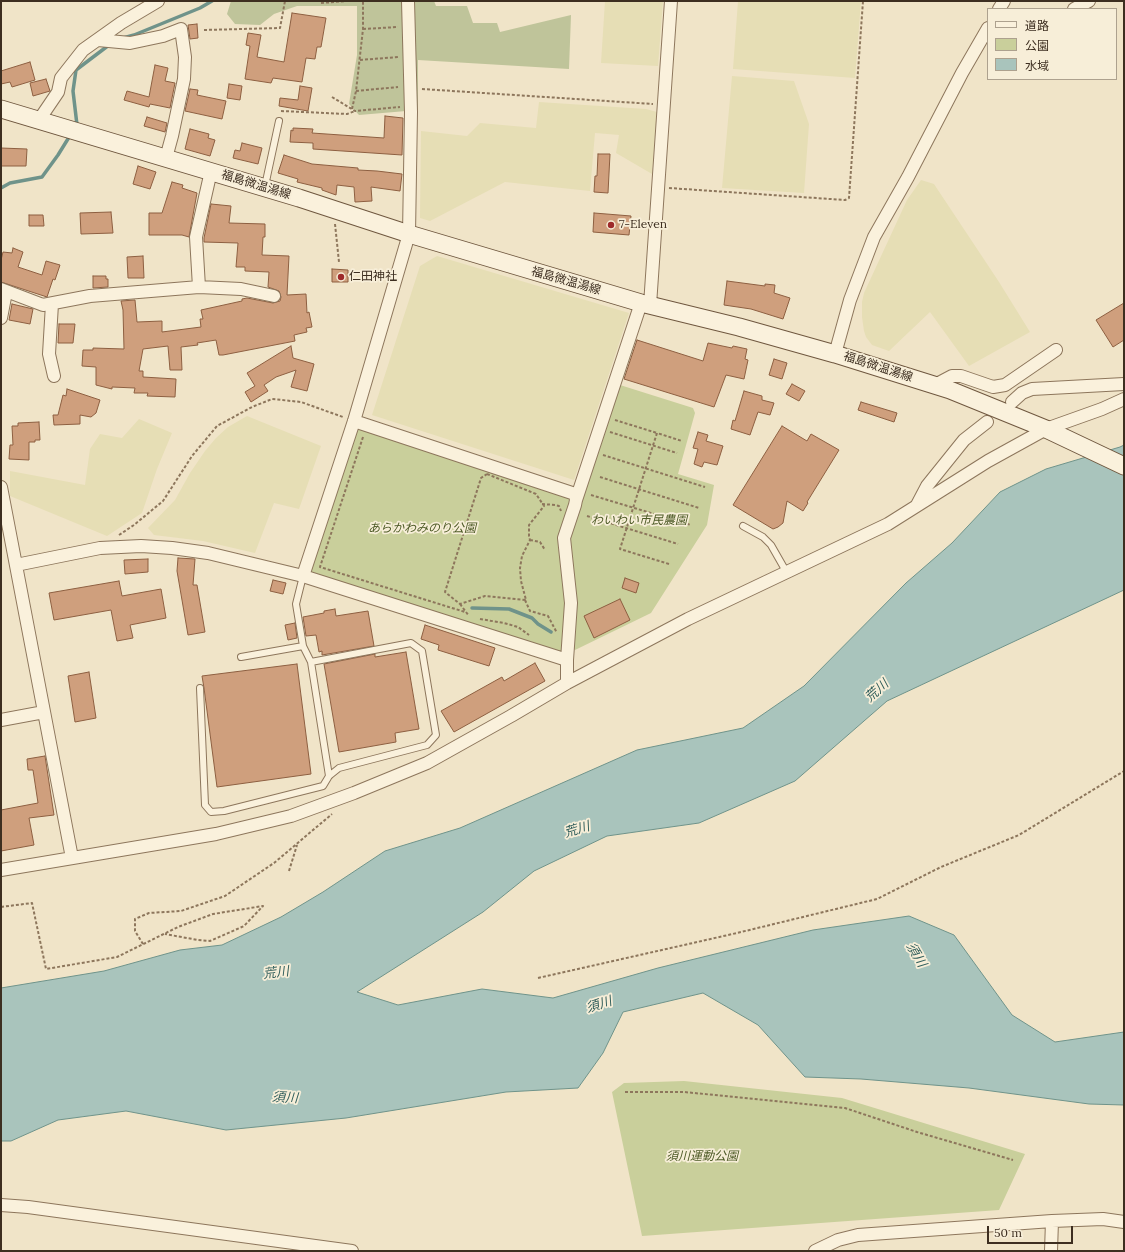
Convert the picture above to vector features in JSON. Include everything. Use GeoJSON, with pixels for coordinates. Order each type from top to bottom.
{"type":"FeatureCollection","features":[{"type":"Feature","properties":{"kind":"main road","name":"福島微温湯線"},"geometry":{"type":"LineString","coordinates":[[1,109],[211,171],[409,234],[645,304],[739,327],[835,354],[950,390],[1046,429],[1124,466]]}},
{"type":"Feature","properties":{"kind":"street"},"geometry":{"type":"LineString","coordinates":[[39,120],[58,92],[61,78],[83,50],[121,23],[141,6],[158,1]]}},
{"type":"Feature","properties":{"kind":"street"},"geometry":{"type":"LineString","coordinates":[[303,576],[354,421],[409,234],[411,87],[408,1]]}},
{"type":"Feature","properties":{"kind":"street"},"geometry":{"type":"LineString","coordinates":[[566,683],[572,603],[564,538],[645,304],[658,188],[671,1]]}},
{"type":"Feature","properties":{"kind":"street"},"geometry":{"type":"LineString","coordinates":[[1076,8],[1089,1]]}},
{"type":"Feature","properties":{"kind":"street"},"geometry":{"type":"LineString","coordinates":[[98,40],[130,43],[163,36],[181,29],[185,57],[184,79],[166,158]]}},
{"type":"Feature","properties":{"kind":"street"},"geometry":{"type":"LineString","coordinates":[[835,354],[850,300],[874,237],[908,177],[962,73],[987,30]]}},
{"type":"Feature","properties":{"kind":"street"},"geometry":{"type":"LineString","coordinates":[[199,287],[196,237],[211,171]]}},
{"type":"Feature","properties":{"kind":"street"},"geometry":{"type":"LineString","coordinates":[[1,318],[3,290],[43,305],[90,296],[199,287],[241,290],[274,296]]}},
{"type":"Feature","properties":{"kind":"street"},"geometry":{"type":"LineString","coordinates":[[52,304],[49,354],[54,376]]}},
{"type":"Feature","properties":{"kind":"street"},"geometry":{"type":"LineString","coordinates":[[935,386],[952,376],[961,376],[993,386],[1005,385],[1056,350]]}},
{"type":"Feature","properties":{"kind":"street"},"geometry":{"type":"LineString","coordinates":[[1012,402],[1022,393],[1032,389],[1124,384]]}},
{"type":"Feature","properties":{"kind":"street"},"geometry":{"type":"LineString","coordinates":[[1,870],[216,834],[290,816],[354,793],[427,763],[566,683],[688,619],[888,524],[988,461],[1046,429],[1102,409],[1124,399]]}},
{"type":"Feature","properties":{"kind":"street"},"geometry":{"type":"LineString","coordinates":[[354,421],[562,489],[575,494],[576,500]]}},
{"type":"Feature","properties":{"kind":"street"},"geometry":{"type":"LineString","coordinates":[[916,506],[927,486],[964,440],[987,422]]}},
{"type":"Feature","properties":{"kind":"street"},"geometry":{"type":"LineString","coordinates":[[1,487],[72,858]]}},
{"type":"Feature","properties":{"kind":"street"},"geometry":{"type":"LineString","coordinates":[[16,565],[100,548],[141,546],[172,548],[208,553],[303,576],[567,660]]}},
{"type":"Feature","properties":{"kind":"street"},"geometry":{"type":"LineString","coordinates":[[1,720],[44,712]]}},
{"type":"Feature","properties":{"kind":"street"},"geometry":{"type":"LineString","coordinates":[[1,1205],[28,1207],[352,1251]]}},
{"type":"Feature","properties":{"kind":"street"},"geometry":{"type":"LineString","coordinates":[[815,1251],[838,1240],[858,1235],[1052,1221],[1103,1219],[1124,1222]]}},
{"type":"Feature","properties":{"kind":"street"},"geometry":{"type":"LineString","coordinates":[[1051,1251],[1052,1221]]}},
{"type":"Feature","properties":{"kind":"lane"},"geometry":{"type":"LineString","coordinates":[[265,188],[278,121]]}},
{"type":"Feature","properties":{"kind":"lane"},"geometry":{"type":"LineString","coordinates":[[743,526],[763,537],[771,545],[787,573]]}},
{"type":"Feature","properties":{"kind":"lane"},"geometry":{"type":"LineString","coordinates":[[303,576],[296,604],[303,646],[311,662],[329,776]]}},
{"type":"Feature","properties":{"kind":"lane"},"geometry":{"type":"LineString","coordinates":[[200,688],[205,805],[211,812],[224,811],[322,786],[329,776],[339,768],[427,745],[436,735],[422,651],[411,644],[311,662]]}},
{"type":"Feature","properties":{"kind":"lane"},"geometry":{"type":"LineString","coordinates":[[241,657],[303,646]]}},
{"type":"Feature","properties":{"kind":"path"},"geometry":{"type":"LineString","coordinates":[[204,30],[280,28],[285,1]]}},
{"type":"Feature","properties":{"kind":"path"},"geometry":{"type":"LineString","coordinates":[[321,3],[347,1]]}},
{"type":"Feature","properties":{"kind":"path"},"geometry":{"type":"LineString","coordinates":[[352,109],[360,60],[363,29],[363,1]]}},
{"type":"Feature","properties":{"kind":"path"},"geometry":{"type":"LineString","coordinates":[[658,188],[845,200],[849,198],[863,1]]}},
{"type":"Feature","properties":{"kind":"path"},"geometry":{"type":"LineString","coordinates":[[363,29],[408,26]]}},
{"type":"Feature","properties":{"kind":"path"},"geometry":{"type":"LineString","coordinates":[[360,60],[410,56]]}},
{"type":"Feature","properties":{"kind":"path"},"geometry":{"type":"LineString","coordinates":[[356,91],[411,87],[664,105]]}},
{"type":"Feature","properties":{"kind":"path"},"geometry":{"type":"LineString","coordinates":[[332,97],[355,111]]}},
{"type":"Feature","properties":{"kind":"path"},"geometry":{"type":"LineString","coordinates":[[281,111],[347,114],[355,111],[411,106]]}},
{"type":"Feature","properties":{"kind":"path"},"geometry":{"type":"LineString","coordinates":[[333,209],[339,262]]}},
{"type":"Feature","properties":{"kind":"path"},"geometry":{"type":"LineString","coordinates":[[100,548],[134,525],[163,501],[192,456],[217,426],[252,407],[272,399],[301,402],[354,421]]}},
{"type":"Feature","properties":{"kind":"path"},"geometry":{"type":"LineString","coordinates":[[614,420],[682,441]]}},
{"type":"Feature","properties":{"kind":"path"},"geometry":{"type":"LineString","coordinates":[[610,432],[677,453]]}},
{"type":"Feature","properties":{"kind":"path"},"geometry":{"type":"LineString","coordinates":[[657,433],[620,549],[669,564]]}},
{"type":"Feature","properties":{"kind":"path"},"geometry":{"type":"LineString","coordinates":[[364,435],[320,568],[465,612]]}},
{"type":"Feature","properties":{"kind":"path"},"geometry":{"type":"LineString","coordinates":[[602,454],[705,487]]}},
{"type":"Feature","properties":{"kind":"path"},"geometry":{"type":"LineString","coordinates":[[479,472],[536,494],[544,506],[529,525],[528,536],[530,540],[522,556],[520,568],[521,582],[525,600],[530,610],[548,616],[557,632],[556,640]]}},
{"type":"Feature","properties":{"kind":"path"},"geometry":{"type":"LineString","coordinates":[[474,618],[468,616],[460,604],[445,592],[482,478],[486,474]]}},
{"type":"Feature","properties":{"kind":"path"},"geometry":{"type":"LineString","coordinates":[[600,477],[699,508]]}},
{"type":"Feature","properties":{"kind":"path"},"geometry":{"type":"LineString","coordinates":[[591,495],[691,525]]}},
{"type":"Feature","properties":{"kind":"path"},"geometry":{"type":"LineString","coordinates":[[542,504],[554,504],[559,506],[561,512],[572,515]]}},
{"type":"Feature","properties":{"kind":"path"},"geometry":{"type":"LineString","coordinates":[[587,516],[678,544]]}},
{"type":"Feature","properties":{"kind":"path"},"geometry":{"type":"LineString","coordinates":[[530,540],[540,542],[545,550]]}},
{"type":"Feature","properties":{"kind":"path"},"geometry":{"type":"LineString","coordinates":[[460,604],[485,596],[525,600]]}},
{"type":"Feature","properties":{"kind":"path"},"geometry":{"type":"LineString","coordinates":[[479,619],[518,627],[534,637]]}},
{"type":"Feature","properties":{"kind":"path"},"geometry":{"type":"LineString","coordinates":[[538,978],[737,933],[877,899],[941,867],[1019,834],[1124,772]]}},
{"type":"Feature","properties":{"kind":"path"},"geometry":{"type":"LineString","coordinates":[[143,944],[135,931],[134,919],[149,913],[181,911],[225,896],[274,863],[334,812]]}},
{"type":"Feature","properties":{"kind":"path"},"geometry":{"type":"LineString","coordinates":[[289,871],[297,844]]}},
{"type":"Feature","properties":{"kind":"path"},"geometry":{"type":"LineString","coordinates":[[1,907],[32,903],[46,969],[117,957],[178,927],[213,914],[263,906],[244,926],[210,941],[165,934]]}},
{"type":"Feature","properties":{"kind":"path"},"geometry":{"type":"LineString","coordinates":[[625,1092],[684,1092],[845,1108],[917,1132],[1013,1160]]}},
{"type":"Feature","properties":{"kind":"shaded area"},"geometry":{"type":"Polygon","coordinates":[[[605,1],[663,1],[658,66],[601,63],[605,1]]]}},
{"type":"Feature","properties":{"kind":"shaded area"},"geometry":{"type":"Polygon","coordinates":[[[738,1],[861,1],[855,78],[733,69],[738,1]]]}},
{"type":"Feature","properties":{"kind":"shaded area"},"geometry":{"type":"Polygon","coordinates":[[[732,76],[794,81],[809,124],[804,193],[722,188],[732,76]]]}},
{"type":"Feature","properties":{"kind":"shaded area"},"geometry":{"type":"Polygon","coordinates":[[[539,102],[646,109],[657,112],[652,174],[616,153],[619,135],[595,133],[590,191],[505,182],[430,221],[420,218],[421,131],[467,136],[480,123],[536,128],[539,102]]]}},
{"type":"Feature","properties":{"kind":"shaded area"},"geometry":{"type":"Polygon","coordinates":[[[921,180],[934,184],[999,282],[1030,332],[969,366],[930,312],[889,351],[872,345],[866,337],[864,331],[862,302],[864,293],[907,200],[921,180]]]}},
{"type":"Feature","properties":{"kind":"shaded area"},"geometry":{"type":"Polygon","coordinates":[[[437,256],[629,313],[574,480],[372,415],[420,266],[437,256]]]}},
{"type":"Feature","properties":{"kind":"shaded area"},"geometry":{"type":"Polygon","coordinates":[[[247,416],[321,446],[299,509],[274,503],[255,553],[203,541],[154,535],[148,528],[175,500],[190,473],[205,451],[228,427],[247,416]]]}},
{"type":"Feature","properties":{"kind":"shaded area"},"geometry":{"type":"Polygon","coordinates":[[[139,419],[172,433],[157,469],[142,513],[107,536],[10,496],[10,471],[85,485],[90,449],[100,434],[122,438],[139,419]]]}},
{"type":"Feature","properties":{"kind":"green space"},"geometry":{"type":"Polygon","coordinates":[[[231,1],[434,1],[436,6],[467,6],[473,23],[497,23],[500,32],[571,15],[569,69],[418,60],[418,110],[359,115],[349,104],[357,55],[357,6],[297,6],[274,14],[260,25],[235,24],[227,14],[231,1]]]}},
{"type":"Feature","properties":{"kind":"green space","name":"わいわい市民農園"},"geometry":{"type":"Polygon","coordinates":[[[620,385],[693,408],[695,413],[678,474],[714,485],[707,525],[651,613],[575,650],[572,647],[569,539],[620,385]]]}},
{"type":"Feature","properties":{"kind":"green space","name":"あらかわみのり公園"},"geometry":{"type":"Polygon","coordinates":[[[355,425],[572,497],[561,540],[568,601],[564,655],[306,574],[355,425]]]}},
{"type":"Feature","properties":{"kind":"green space","name":"須川運動公園"},"geometry":{"type":"Polygon","coordinates":[[[684,1081],[842,1098],[1025,1154],[999,1210],[642,1236],[612,1092],[624,1083],[684,1081]]]}},
{"type":"Feature","properties":{"kind":"water"},"geometry":{"type":"Polygon","coordinates":[[[1124,445],[1124,590],[887,701],[795,781],[699,823],[607,836],[534,871],[483,912],[357,992],[398,1005],[482,989],[553,998],[658,968],[813,930],[909,916],[954,935],[1012,1015],[1055,1042],[1124,1032],[1124,1105],[1089,1104],[969,1088],[861,1079],[805,1077],[758,1025],[703,993],[623,1012],[603,1053],[578,1088],[506,1092],[346,1118],[226,1130],[126,1111],[58,1120],[11,1141],[1,1141],[1,988],[104,971],[180,950],[222,945],[281,917],[323,892],[385,851],[460,828],[637,750],[743,728],[804,686],[906,583],[952,543],[1000,492],[1046,469],[1124,445]]]}},
{"type":"Feature","properties":{"kind":"building"},"geometry":{"type":"Polygon","coordinates":[[[292,13],[326,18],[321,47],[317,47],[315,59],[306,58],[302,82],[273,78],[271,83],[245,79],[250,46],[246,45],[248,33],[261,35],[257,57],[284,62],[292,13]]]}},
{"type":"Feature","properties":{"kind":"building"},"geometry":{"type":"Polygon","coordinates":[[[197,24],[198,38],[190,39],[188,25],[197,24]]]}},
{"type":"Feature","properties":{"kind":"building"},"geometry":{"type":"Polygon","coordinates":[[[30,62],[35,80],[12,87],[10,82],[1,84],[1,71],[30,62]]]}},
{"type":"Feature","properties":{"kind":"building"},"geometry":{"type":"Polygon","coordinates":[[[155,65],[168,68],[165,81],[175,83],[170,108],[150,104],[149,107],[124,100],[127,91],[149,97],[155,65]]]}},
{"type":"Feature","properties":{"kind":"building"},"geometry":{"type":"Polygon","coordinates":[[[46,79],[50,91],[33,96],[30,83],[46,79]]]}},
{"type":"Feature","properties":{"kind":"building"},"geometry":{"type":"Polygon","coordinates":[[[229,84],[242,86],[240,100],[227,98],[229,84]]]}},
{"type":"Feature","properties":{"kind":"building"},"geometry":{"type":"Polygon","coordinates":[[[300,86],[312,88],[308,111],[279,106],[280,98],[298,100],[300,86]]]}},
{"type":"Feature","properties":{"kind":"building"},"geometry":{"type":"Polygon","coordinates":[[[190,89],[198,90],[197,95],[226,101],[222,119],[185,111],[190,89]]]}},
{"type":"Feature","properties":{"kind":"building"},"geometry":{"type":"Polygon","coordinates":[[[385,116],[403,118],[402,155],[313,149],[313,143],[290,142],[291,130],[293,131],[293,128],[313,129],[312,133],[384,138],[385,116]]]}},
{"type":"Feature","properties":{"kind":"building"},"geometry":{"type":"Polygon","coordinates":[[[147,117],[167,123],[165,132],[144,126],[147,117]]]}},
{"type":"Feature","properties":{"kind":"building"},"geometry":{"type":"Polygon","coordinates":[[[190,129],[209,134],[208,138],[215,140],[210,156],[185,149],[190,129]]]}},
{"type":"Feature","properties":{"kind":"building"},"geometry":{"type":"Polygon","coordinates":[[[242,143],[262,148],[258,164],[233,158],[235,150],[240,151],[242,143]]]}},
{"type":"Feature","properties":{"kind":"building"},"geometry":{"type":"Polygon","coordinates":[[[1,148],[27,149],[26,166],[1,166],[1,148]]]}},
{"type":"Feature","properties":{"kind":"building"},"geometry":{"type":"Polygon","coordinates":[[[598,154],[610,154],[608,193],[594,192],[595,176],[597,176],[598,154]]]}},
{"type":"Feature","properties":{"kind":"building"},"geometry":{"type":"Polygon","coordinates":[[[284,155],[312,164],[402,174],[400,191],[371,187],[372,201],[355,202],[354,187],[337,185],[336,195],[322,190],[322,188],[297,182],[298,179],[278,173],[284,155]]]}},
{"type":"Feature","properties":{"kind":"building"},"geometry":{"type":"Polygon","coordinates":[[[138,166],[156,172],[150,189],[133,184],[138,166]]]}},
{"type":"Feature","properties":{"kind":"building"},"geometry":{"type":"Polygon","coordinates":[[[172,182],[183,185],[182,188],[197,193],[189,237],[182,235],[149,235],[149,213],[162,213],[172,182]]]}},
{"type":"Feature","properties":{"kind":"building"},"geometry":{"type":"Polygon","coordinates":[[[211,204],[231,206],[229,223],[265,224],[265,237],[263,237],[262,255],[289,256],[287,295],[306,294],[307,313],[309,312],[312,327],[306,328],[307,332],[294,335],[295,341],[223,355],[219,355],[216,340],[197,343],[198,345],[181,347],[182,370],[170,370],[168,346],[143,349],[139,371],[143,371],[143,377],[176,379],[175,397],[147,396],[148,393],[134,393],[135,388],[112,387],[112,389],[96,385],[96,367],[82,366],[83,350],[93,350],[93,348],[124,349],[123,310],[121,301],[135,300],[137,322],[162,321],[162,332],[201,327],[200,319],[203,319],[201,310],[242,301],[242,299],[247,298],[273,303],[280,301],[281,297],[279,291],[268,287],[269,272],[245,271],[245,267],[236,267],[238,243],[204,242],[211,204]]]}},
{"type":"Feature","properties":{"kind":"building"},"geometry":{"type":"Polygon","coordinates":[[[111,212],[113,233],[81,234],[80,213],[111,212]]]}},
{"type":"Feature","properties":{"kind":"building"},"geometry":{"type":"Polygon","coordinates":[[[594,213],[631,216],[629,235],[593,232],[594,213]]]}},
{"type":"Feature","properties":{"kind":"building"},"geometry":{"type":"Polygon","coordinates":[[[29,215],[43,215],[44,226],[29,226],[29,215]]]}},
{"type":"Feature","properties":{"kind":"building"},"geometry":{"type":"Polygon","coordinates":[[[13,248],[23,252],[18,267],[42,275],[46,261],[60,265],[55,280],[53,279],[47,297],[1,282],[1,260],[3,252],[12,253],[13,248]]]}},
{"type":"Feature","properties":{"kind":"building"},"geometry":{"type":"Polygon","coordinates":[[[143,256],[144,278],[128,278],[127,257],[143,256]]]}},
{"type":"Feature","properties":{"kind":"building"},"geometry":{"type":"Polygon","coordinates":[[[332,269],[348,270],[348,282],[332,282],[332,269]]]}},
{"type":"Feature","properties":{"kind":"building"},"geometry":{"type":"Polygon","coordinates":[[[93,276],[106,276],[106,279],[108,279],[108,287],[93,288],[93,276]]]}},
{"type":"Feature","properties":{"kind":"building"},"geometry":{"type":"Polygon","coordinates":[[[727,281],[765,286],[765,284],[775,285],[774,293],[790,298],[783,319],[751,309],[724,305],[727,281]]]}},
{"type":"Feature","properties":{"kind":"building"},"geometry":{"type":"Polygon","coordinates":[[[1124,303],[1124,340],[1113,347],[1096,320],[1124,303]]]}},
{"type":"Feature","properties":{"kind":"building"},"geometry":{"type":"Polygon","coordinates":[[[12,304],[33,309],[30,324],[9,320],[12,304]]]}},
{"type":"Feature","properties":{"kind":"building"},"geometry":{"type":"Polygon","coordinates":[[[59,324],[75,324],[73,343],[58,343],[59,324]]]}},
{"type":"Feature","properties":{"kind":"building"},"geometry":{"type":"Polygon","coordinates":[[[637,340],[703,361],[708,343],[732,348],[733,346],[747,349],[745,359],[748,360],[744,379],[726,375],[714,407],[624,379],[637,340]]]}},
{"type":"Feature","properties":{"kind":"building"},"geometry":{"type":"Polygon","coordinates":[[[291,346],[293,358],[314,364],[307,391],[291,387],[296,370],[276,377],[264,385],[268,391],[251,402],[245,392],[255,386],[247,373],[291,346]]]}},
{"type":"Feature","properties":{"kind":"building"},"geometry":{"type":"Polygon","coordinates":[[[774,359],[787,363],[782,379],[769,375],[774,359]]]}},
{"type":"Feature","properties":{"kind":"building"},"geometry":{"type":"Polygon","coordinates":[[[792,384],[805,391],[799,401],[786,394],[792,384]]]}},
{"type":"Feature","properties":{"kind":"building"},"geometry":{"type":"Polygon","coordinates":[[[67,389],[100,400],[96,413],[91,417],[80,415],[80,424],[54,425],[53,415],[58,415],[63,395],[66,396],[67,389]]]}},
{"type":"Feature","properties":{"kind":"building"},"geometry":{"type":"Polygon","coordinates":[[[744,391],[762,396],[762,400],[774,403],[770,415],[758,412],[750,435],[731,429],[744,391]]]}},
{"type":"Feature","properties":{"kind":"building"},"geometry":{"type":"Polygon","coordinates":[[[861,402],[897,413],[894,422],[858,410],[861,402]]]}},
{"type":"Feature","properties":{"kind":"building"},"geometry":{"type":"Polygon","coordinates":[[[39,422],[40,440],[29,442],[29,460],[9,459],[10,445],[13,445],[12,426],[18,426],[18,423],[39,422]]]}},
{"type":"Feature","properties":{"kind":"building"},"geometry":{"type":"Polygon","coordinates":[[[782,426],[807,441],[811,434],[839,450],[803,511],[787,501],[783,523],[773,529],[733,505],[782,426]]]}},
{"type":"Feature","properties":{"kind":"building"},"geometry":{"type":"Polygon","coordinates":[[[698,432],[708,435],[706,441],[723,446],[717,465],[704,462],[702,467],[694,464],[698,449],[693,448],[698,432]]]}},
{"type":"Feature","properties":{"kind":"building"},"geometry":{"type":"Polygon","coordinates":[[[178,558],[195,559],[193,585],[197,585],[205,632],[188,635],[177,571],[178,558]]]}},
{"type":"Feature","properties":{"kind":"building"},"geometry":{"type":"Polygon","coordinates":[[[148,559],[148,572],[125,574],[124,560],[148,559]]]}},
{"type":"Feature","properties":{"kind":"building"},"geometry":{"type":"Polygon","coordinates":[[[625,578],[639,583],[636,593],[622,588],[625,578]]]}},
{"type":"Feature","properties":{"kind":"building"},"geometry":{"type":"Polygon","coordinates":[[[273,580],[286,583],[283,594],[270,591],[273,580]]]}},
{"type":"Feature","properties":{"kind":"building"},"geometry":{"type":"Polygon","coordinates":[[[119,581],[122,596],[161,589],[166,618],[130,625],[133,638],[117,641],[111,610],[54,620],[49,593],[119,581]]]}},
{"type":"Feature","properties":{"kind":"building"},"geometry":{"type":"Polygon","coordinates":[[[620,599],[630,620],[594,638],[584,616],[620,599]]]}},
{"type":"Feature","properties":{"kind":"building"},"geometry":{"type":"Polygon","coordinates":[[[335,609],[336,616],[368,611],[374,646],[322,655],[322,651],[319,652],[316,635],[306,636],[303,617],[324,613],[324,611],[335,609]]]}},
{"type":"Feature","properties":{"kind":"building"},"geometry":{"type":"Polygon","coordinates":[[[295,623],[297,638],[288,640],[285,625],[295,623]]]}},
{"type":"Feature","properties":{"kind":"building"},"geometry":{"type":"Polygon","coordinates":[[[425,625],[495,648],[489,666],[438,650],[439,645],[421,639],[425,625]]]}},
{"type":"Feature","properties":{"kind":"building"},"geometry":{"type":"Polygon","coordinates":[[[406,652],[419,729],[395,733],[396,742],[339,752],[324,664],[375,654],[375,657],[406,652]]]}},
{"type":"Feature","properties":{"kind":"building"},"geometry":{"type":"Polygon","coordinates":[[[535,663],[545,681],[454,732],[441,711],[502,677],[504,681],[535,663]]]}},
{"type":"Feature","properties":{"kind":"building"},"geometry":{"type":"Polygon","coordinates":[[[297,664],[311,774],[217,787],[202,676],[297,664]]]}},
{"type":"Feature","properties":{"kind":"building"},"geometry":{"type":"Polygon","coordinates":[[[89,672],[96,718],[75,722],[68,676],[89,672]]]}},
{"type":"Feature","properties":{"kind":"building"},"geometry":{"type":"Polygon","coordinates":[[[45,756],[54,815],[29,818],[34,845],[1,851],[1,810],[38,803],[33,770],[28,770],[27,759],[45,756]]]}},
{"type":"Feature","properties":{"kind":"waterway"},"geometry":{"type":"LineString","coordinates":[[123,38],[200,8],[212,1]]}},
{"type":"Feature","properties":{"kind":"waterway"},"geometry":{"type":"LineString","coordinates":[[76,127],[73,91],[76,70],[109,45]]}},
{"type":"Feature","properties":{"kind":"waterway"},"geometry":{"type":"LineString","coordinates":[[1,188],[10,183],[42,177],[71,134]]}},
{"type":"Feature","properties":{"kind":"waterway"},"geometry":{"type":"LineString","coordinates":[[472,608],[509,609],[532,618],[538,624],[551,632]]}},
{"type":"Feature","properties":{"kind":"place","name":"7-Eleven"},"geometry":{"type":"Point","coordinates":[611,225]}},
{"type":"Feature","properties":{"kind":"place","name":"仁田神社"},"geometry":{"type":"Point","coordinates":[341,277]}},
{"type":"Feature","properties":{"kind":"water label","name":"荒川"},"geometry":{"type":"Point","coordinates":[877,691]}},
{"type":"Feature","properties":{"kind":"water label","name":"荒川"},"geometry":{"type":"Point","coordinates":[577,830]}},
{"type":"Feature","properties":{"kind":"water label","name":"須川"},"geometry":{"type":"Point","coordinates":[916,955]}},
{"type":"Feature","properties":{"kind":"water label","name":"荒川"},"geometry":{"type":"Point","coordinates":[276,973]}},
{"type":"Feature","properties":{"kind":"water label","name":"須川"},"geometry":{"type":"Point","coordinates":[599,1005]}},
{"type":"Feature","properties":{"kind":"water label","name":"須川"},"geometry":{"type":"Point","coordinates":[285,1098]}}]}
